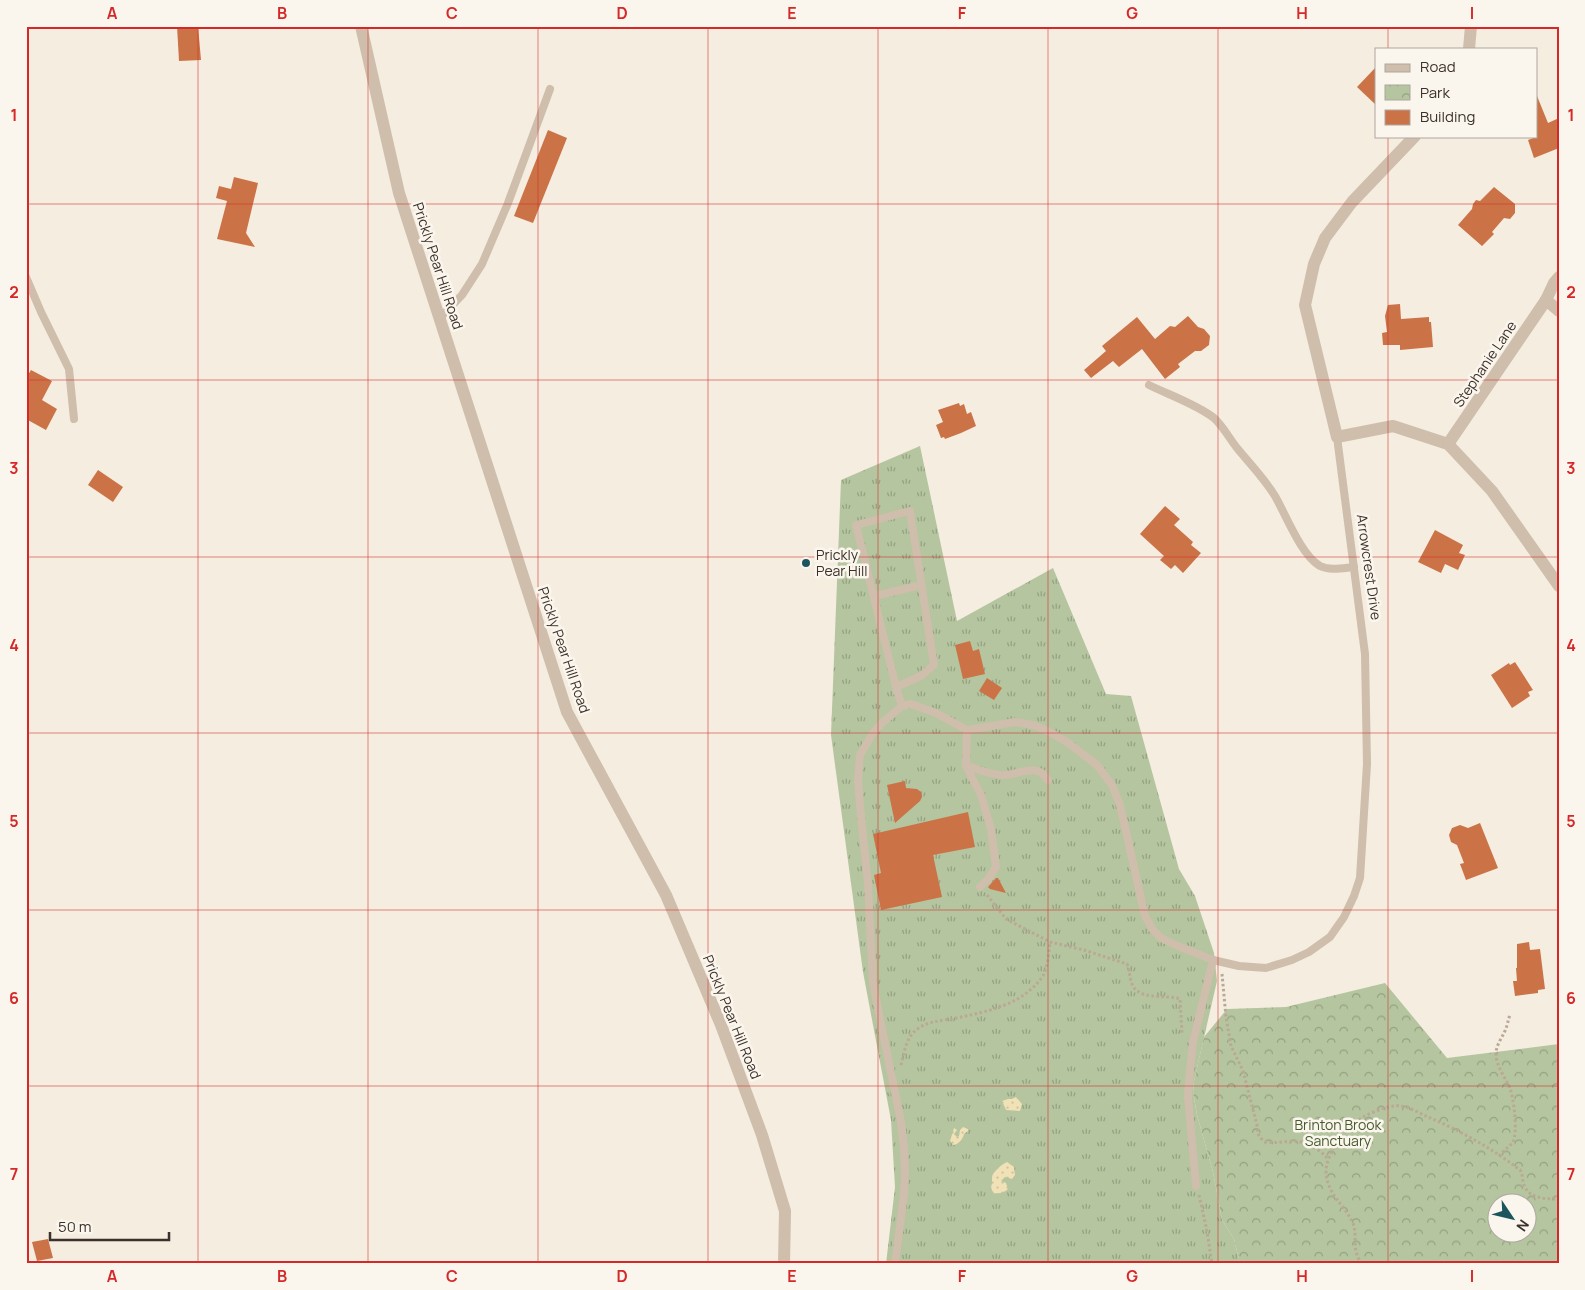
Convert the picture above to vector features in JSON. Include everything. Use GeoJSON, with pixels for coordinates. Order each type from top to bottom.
{"type":"FeatureCollection","features":[{"type":"Feature","properties":{"kind":"street","name":"Prickly Pear Hill Road"},"geometry":{"type":"LineString","coordinates":[[361,26],[398,193],[567,712],[666,895],[721,1025],[762,1135],[785,1211],[784,1264]]}},
{"type":"Feature","properties":{"kind":"street"},"geometry":{"type":"LineString","coordinates":[[1469,48],[1471,26]]}},
{"type":"Feature","properties":{"kind":"street","name":"Arrowcrest Drive"},"geometry":{"type":"LineString","coordinates":[[1337,437],[1305,305],[1314,264],[1325,238],[1352,202],[1413,138]]}},
{"type":"Feature","properties":{"kind":"street","name":"Stephanie Lane"},"geometry":{"type":"LineString","coordinates":[[1448,444],[1559,278]]}},
{"type":"Feature","properties":{"kind":"street"},"geometry":{"type":"LineString","coordinates":[[1546,300],[1559,311]]}},
{"type":"Feature","properties":{"kind":"street"},"geometry":{"type":"LineString","coordinates":[[1337,437],[1393,426],[1448,444],[1492,491],[1559,586]]}},
{"type":"Feature","properties":{"kind":"lane"},"geometry":{"type":"LineString","coordinates":[[439,318],[462,295],[482,264],[508,203],[550,89]]}},
{"type":"Feature","properties":{"kind":"lane"},"geometry":{"type":"LineString","coordinates":[[26,277],[69,368],[74,419]]}},
{"type":"Feature","properties":{"kind":"lane"},"geometry":{"type":"LineString","coordinates":[[1149,385],[1214,418],[1237,448],[1261,474],[1305,551],[1313,560],[1321,566],[1331,569],[1354,567]]}},
{"type":"Feature","properties":{"kind":"lane","name":"Arrowcrest Drive"},"geometry":{"type":"LineString","coordinates":[[967,730],[1015,722],[1033,725],[1068,742],[1096,765],[1112,785],[1120,805],[1145,916],[1160,938],[1213,960],[1239,966],[1266,968],[1292,960],[1309,952],[1330,936],[1344,917],[1360,878],[1367,764],[1366,654],[1337,437]]}},
{"type":"Feature","properties":{"kind":"lane"},"geometry":{"type":"LineString","coordinates":[[896,687],[921,676],[934,665],[910,510],[856,525],[896,687],[902,706]]}},
{"type":"Feature","properties":{"kind":"lane"},"geometry":{"type":"LineString","coordinates":[[874,596],[922,585]]}},
{"type":"Feature","properties":{"kind":"lane"},"geometry":{"type":"LineString","coordinates":[[896,1264],[904,1194],[904,1147],[901,1122],[873,984],[869,893],[858,779],[860,755],[873,733],[902,706],[911,704],[936,713],[967,730],[966,766],[981,794],[991,828],[996,867],[980,887]]}},
{"type":"Feature","properties":{"kind":"lane"},"geometry":{"type":"LineString","coordinates":[[966,766],[1005,775],[1036,770],[1043,772],[1048,780]]}},
{"type":"Feature","properties":{"kind":"lane"},"geometry":{"type":"LineString","coordinates":[[1196,1186],[1188,1097],[1189,1081],[1193,1042],[1213,960]]}},
{"type":"Feature","properties":{"kind":"path"},"geometry":{"type":"LineString","coordinates":[[980,887],[1006,920],[1050,942],[1084,950],[1127,964],[1132,985],[1145,996],[1170,996],[1180,999],[1182,1041]]}},
{"type":"Feature","properties":{"kind":"path"},"geometry":{"type":"LineString","coordinates":[[901,1072],[908,1040],[914,1031],[928,1022],[982,1013],[1005,1006],[1026,994],[1044,975],[1050,942]]}},
{"type":"Feature","properties":{"kind":"path"},"geometry":{"type":"LineString","coordinates":[[1221,961],[1226,1017],[1232,1046],[1243,1071],[1257,1125],[1257,1133],[1265,1142],[1299,1142],[1316,1148],[1328,1159]]}},
{"type":"Feature","properties":{"kind":"path"},"geometry":{"type":"LineString","coordinates":[[1499,1156],[1512,1142],[1516,1134],[1511,1089],[1502,1074],[1496,1055],[1497,1048],[1508,1026],[1510,1014]]}},
{"type":"Feature","properties":{"kind":"path"},"geometry":{"type":"LineString","coordinates":[[1362,1264],[1355,1252],[1355,1229],[1352,1221],[1329,1189],[1326,1170],[1328,1159],[1344,1134],[1354,1123],[1366,1115],[1391,1106],[1398,1105],[1411,1109],[1468,1137],[1520,1170],[1525,1188],[1533,1196],[1559,1200]]}},
{"type":"Feature","properties":{"kind":"path"},"geometry":{"type":"LineString","coordinates":[[1196,1186],[1207,1231],[1212,1264]]}},
{"type":"Feature","properties":{"kind":"green space"},"geometry":{"type":"Polygon","coordinates":[[[920,446],[957,621],[1053,568],[1106,694],[1131,696],[1179,869],[1195,896],[1214,953],[1217,981],[1193,1092],[1197,1115],[1213,1172],[1222,1220],[1234,1239],[1240,1264],[886,1264],[895,1187],[891,1120],[863,972],[831,735],[841,480],[920,446]]]}},
{"type":"Feature","properties":{"kind":"green space","name":"Brinton Brook Sanctuary"},"geometry":{"type":"Polygon","coordinates":[[[1385,983],[1447,1058],[1559,1044],[1559,1264],[1240,1264],[1234,1239],[1222,1220],[1213,1172],[1197,1115],[1193,1092],[1204,1037],[1227,1009],[1286,1007],[1385,983]]]}},
{"type":"Feature","properties":{"kind":"sand"},"geometry":{"type":"Polygon","coordinates":[[[1016,1097],[1022,1104],[1020,1111],[1006,1110],[1002,1101],[1016,1097]]]}},
{"type":"Feature","properties":{"kind":"sand"},"geometry":{"type":"Polygon","coordinates":[[[963,1127],[968,1129],[968,1131],[957,1144],[953,1145],[950,1141],[954,1128],[957,1130],[954,1134],[957,1137],[963,1127]]]}},
{"type":"Feature","properties":{"kind":"sand"},"geometry":{"type":"Polygon","coordinates":[[[1007,1162],[1014,1167],[1015,1175],[1012,1179],[1005,1177],[1001,1181],[1006,1183],[1008,1189],[1001,1193],[993,1193],[991,1187],[993,1174],[1007,1162]]]}},
{"type":"Feature","properties":{"kind":"building"},"geometry":{"type":"Polygon","coordinates":[[[177,26],[198,26],[201,60],[179,61],[177,26]]]}},
{"type":"Feature","properties":{"kind":"building"},"geometry":{"type":"Polygon","coordinates":[[[1375,68],[1375,104],[1357,87],[1375,68]]]}},
{"type":"Feature","properties":{"kind":"building"},"geometry":{"type":"Polygon","coordinates":[[[1538,98],[1548,123],[1559,118],[1559,148],[1534,158],[1528,140],[1538,138],[1538,98]]]}},
{"type":"Feature","properties":{"kind":"building"},"geometry":{"type":"Polygon","coordinates":[[[548,130],[567,138],[533,223],[514,216],[548,130]]]}},
{"type":"Feature","properties":{"kind":"building"},"geometry":{"type":"Polygon","coordinates":[[[234,177],[258,183],[246,233],[255,247],[217,239],[227,201],[216,198],[219,186],[231,189],[234,177]]]}},
{"type":"Feature","properties":{"kind":"building"},"geometry":{"type":"Polygon","coordinates":[[[1494,187],[1515,204],[1515,213],[1510,219],[1504,218],[1492,232],[1494,234],[1482,246],[1458,225],[1472,209],[1476,200],[1480,201],[1494,187]]]}},
{"type":"Feature","properties":{"kind":"building"},"geometry":{"type":"Polygon","coordinates":[[[1400,304],[1401,319],[1429,317],[1433,347],[1400,350],[1400,345],[1383,345],[1382,333],[1387,332],[1385,316],[1388,305],[1400,304]]]}},
{"type":"Feature","properties":{"kind":"building"},"geometry":{"type":"Polygon","coordinates":[[[1188,316],[1210,336],[1209,345],[1201,351],[1195,351],[1178,364],[1180,367],[1165,379],[1142,349],[1119,367],[1113,361],[1091,378],[1084,370],[1106,351],[1102,346],[1137,317],[1155,339],[1170,326],[1175,327],[1188,316]]]}},
{"type":"Feature","properties":{"kind":"building"},"geometry":{"type":"Polygon","coordinates":[[[31,370],[52,381],[42,400],[57,409],[46,430],[26,419],[26,378],[31,370]]]}},
{"type":"Feature","properties":{"kind":"building"},"geometry":{"type":"Polygon","coordinates":[[[959,403],[960,406],[964,404],[967,414],[971,412],[976,426],[945,439],[944,437],[941,438],[936,425],[943,422],[938,410],[959,403]]]}},
{"type":"Feature","properties":{"kind":"building"},"geometry":{"type":"Polygon","coordinates":[[[98,470],[123,487],[113,502],[88,485],[98,470]]]}},
{"type":"Feature","properties":{"kind":"building"},"geometry":{"type":"Polygon","coordinates":[[[1165,506],[1180,519],[1174,525],[1193,542],[1191,545],[1201,553],[1183,573],[1175,565],[1171,569],[1160,560],[1164,556],[1140,534],[1165,506]]]}},
{"type":"Feature","properties":{"kind":"building"},"geometry":{"type":"Polygon","coordinates":[[[1435,530],[1463,545],[1459,553],[1465,555],[1458,570],[1445,564],[1441,573],[1418,562],[1435,530]]]}},
{"type":"Feature","properties":{"kind":"building"},"geometry":{"type":"Polygon","coordinates":[[[970,641],[973,651],[979,649],[985,674],[963,679],[955,645],[970,641]]]}},
{"type":"Feature","properties":{"kind":"building"},"geometry":{"type":"Polygon","coordinates":[[[1515,662],[1533,690],[1528,692],[1530,696],[1512,708],[1491,675],[1509,663],[1510,665],[1515,662]]]}},
{"type":"Feature","properties":{"kind":"building"},"geometry":{"type":"Polygon","coordinates":[[[987,678],[1002,688],[994,700],[979,691],[987,678]]]}},
{"type":"Feature","properties":{"kind":"building"},"geometry":{"type":"Polygon","coordinates":[[[905,781],[906,788],[917,789],[921,792],[922,797],[895,823],[887,785],[905,781]]]}},
{"type":"Feature","properties":{"kind":"building"},"geometry":{"type":"Polygon","coordinates":[[[968,812],[975,847],[933,855],[942,897],[881,910],[874,875],[881,873],[873,834],[968,812]]]}},
{"type":"Feature","properties":{"kind":"building"},"geometry":{"type":"Polygon","coordinates":[[[1480,823],[1498,868],[1466,880],[1460,864],[1464,863],[1457,845],[1451,842],[1449,835],[1452,828],[1460,825],[1468,828],[1480,823]]]}},
{"type":"Feature","properties":{"kind":"building"},"geometry":{"type":"Polygon","coordinates":[[[998,878],[1006,893],[988,887],[998,878]]]}},
{"type":"Feature","properties":{"kind":"building"},"geometry":{"type":"Polygon","coordinates":[[[1529,942],[1530,950],[1540,949],[1545,989],[1538,990],[1538,993],[1515,996],[1513,981],[1517,981],[1517,944],[1529,942]]]}},
{"type":"Feature","properties":{"kind":"building"},"geometry":{"type":"Polygon","coordinates":[[[48,1239],[53,1258],[37,1261],[32,1242],[48,1239]]]}},
{"type":"Feature","properties":{"kind":"place","name":"Prickly Pear Hill"},"geometry":{"type":"Point","coordinates":[806,563]}}]}
